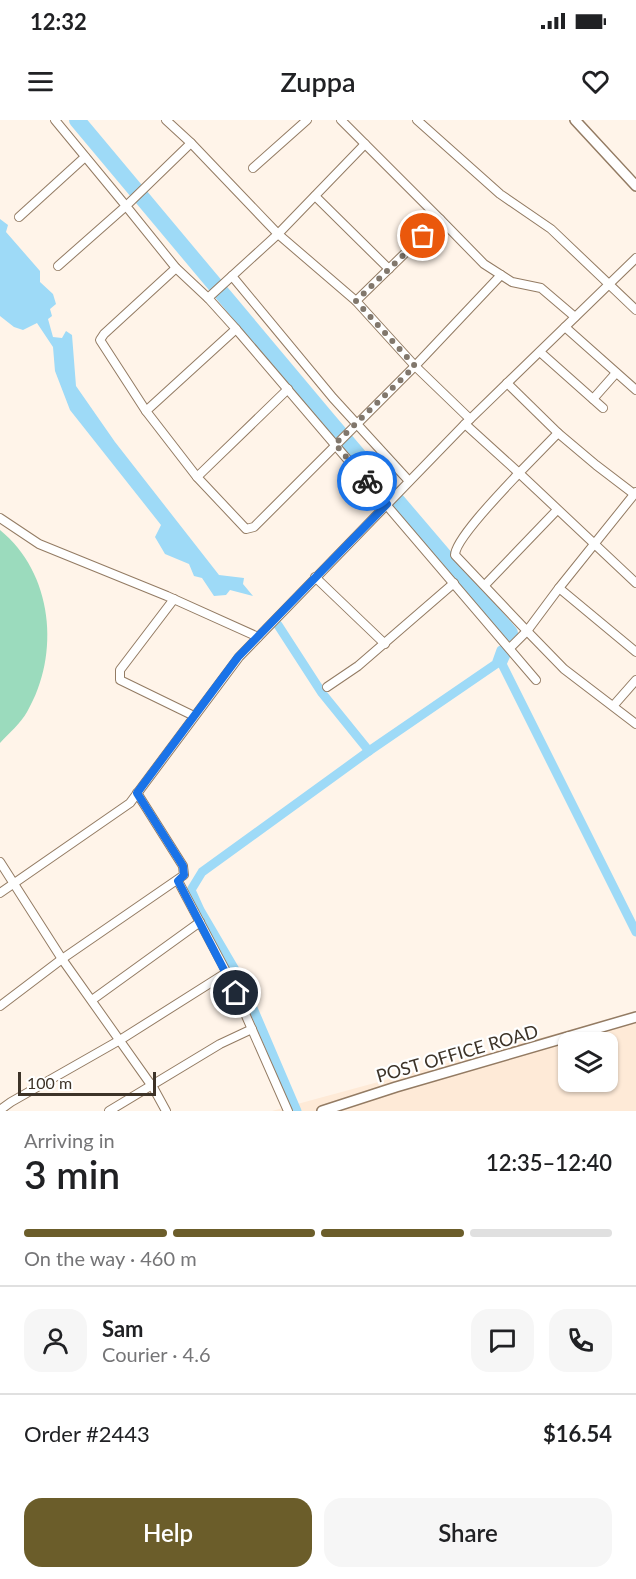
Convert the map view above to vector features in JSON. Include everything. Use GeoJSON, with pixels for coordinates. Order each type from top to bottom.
{"type":"FeatureCollection","features":[{"type":"Feature","properties":{"kind":"street"},"geometry":{"type":"LineString","coordinates":[[54,120],[176,268],[236,329],[536,680]]}},
{"type":"Feature","properties":{"kind":"street"},"geometry":{"type":"LineString","coordinates":[[166,120],[278,234],[356,301],[468,422],[557,510],[636,583]]}},
{"type":"Feature","properties":{"kind":"street"},"geometry":{"type":"LineString","coordinates":[[253,168],[307,120]]}},
{"type":"Feature","properties":{"kind":"street"},"geometry":{"type":"LineString","coordinates":[[341,120],[484,264],[512,282],[541,288],[575,317]]}},
{"type":"Feature","properties":{"kind":"street"},"geometry":{"type":"LineString","coordinates":[[417,120],[500,194],[551,229],[636,310]]}},
{"type":"Feature","properties":{"kind":"street"},"geometry":{"type":"LineString","coordinates":[[575,120],[636,186]]}},
{"type":"Feature","properties":{"kind":"street"},"geometry":{"type":"LineString","coordinates":[[58,266],[126,206],[191,143]]}},
{"type":"Feature","properties":{"kind":"street"},"geometry":{"type":"LineString","coordinates":[[208,298],[278,234],[365,144]]}},
{"type":"Feature","properties":{"kind":"street"},"geometry":{"type":"LineString","coordinates":[[19,217],[85,157]]}},
{"type":"Feature","properties":{"kind":"street"},"geometry":{"type":"LineString","coordinates":[[315,196],[389,268]]}},
{"type":"Feature","properties":{"kind":"street"},"geometry":{"type":"LineString","coordinates":[[356,301],[440,219]]}},
{"type":"Feature","properties":{"kind":"street"},"geometry":{"type":"LineString","coordinates":[[0,892],[129,803],[238,657],[409,481],[636,258]]}},
{"type":"Feature","properties":{"kind":"street"},"geometry":{"type":"LineString","coordinates":[[176,268],[100,340],[146,411],[197,477],[246,529],[254,527],[335,444],[357,425],[501,274]]}},
{"type":"Feature","properties":{"kind":"street"},"geometry":{"type":"LineString","coordinates":[[232,276],[333,398],[409,481]]}},
{"type":"Feature","properties":{"kind":"street"},"geometry":{"type":"LineString","coordinates":[[565,327],[636,390]]}},
{"type":"Feature","properties":{"kind":"street"},"geometry":{"type":"LineString","coordinates":[[146,411],[236,329]]}},
{"type":"Feature","properties":{"kind":"street"},"geometry":{"type":"LineString","coordinates":[[540,352],[603,408]]}},
{"type":"Feature","properties":{"kind":"street"},"geometry":{"type":"LineString","coordinates":[[593,399],[616,373]]}},
{"type":"Feature","properties":{"kind":"street"},"geometry":{"type":"LineString","coordinates":[[507,383],[558,433],[596,465],[635,493],[510,648]]}},
{"type":"Feature","properties":{"kind":"street"},"geometry":{"type":"LineString","coordinates":[[197,477],[288,389]]}},
{"type":"Feature","properties":{"kind":"street"},"geometry":{"type":"LineString","coordinates":[[558,433],[467,532],[455,549],[455,555],[564,669],[636,724]]}},
{"type":"Feature","properties":{"kind":"street"},"geometry":{"type":"LineString","coordinates":[[485,585],[557,510]]}},
{"type":"Feature","properties":{"kind":"street"},"geometry":{"type":"LineString","coordinates":[[0,518],[39,544],[174,599],[258,637]]}},
{"type":"Feature","properties":{"kind":"street"},"geometry":{"type":"LineString","coordinates":[[315,577],[385,644]]}},
{"type":"Feature","properties":{"kind":"street"},"geometry":{"type":"LineString","coordinates":[[327,687],[385,644],[454,583]]}},
{"type":"Feature","properties":{"kind":"street"},"geometry":{"type":"LineString","coordinates":[[559,588],[636,652]]}},
{"type":"Feature","properties":{"kind":"street"},"geometry":{"type":"LineString","coordinates":[[174,599],[120,670],[120,680],[195,716]]}},
{"type":"Feature","properties":{"kind":"street"},"geometry":{"type":"LineString","coordinates":[[614,705],[636,680]]}},
{"type":"Feature","properties":{"kind":"street"},"geometry":{"type":"LineString","coordinates":[[0,1006],[62,959],[184,875],[183,866],[137,793]]}},
{"type":"Feature","properties":{"kind":"street"},"geometry":{"type":"LineString","coordinates":[[0,862],[15,882],[62,959],[151,1085],[166,1111]]}},
{"type":"Feature","properties":{"kind":"street"},"geometry":{"type":"LineString","coordinates":[[178,881],[226,973],[288,1111]]}},
{"type":"Feature","properties":{"kind":"street"},"geometry":{"type":"LineString","coordinates":[[92,1000],[200,922]]}},
{"type":"Feature","properties":{"kind":"street"},"geometry":{"type":"LineString","coordinates":[[0,1110],[120,1040],[226,973]]}},
{"type":"Feature","properties":{"kind":"street","name":"POST OFFICE ROAD"},"geometry":{"type":"LineString","coordinates":[[322,1111],[636,1017]]}},
{"type":"Feature","properties":{"kind":"street"},"geometry":{"type":"LineString","coordinates":[[109,1111],[220,1044],[252,1029]]}},
{"type":"Feature","properties":{"kind":"shaded area"},"geometry":{"type":"Polygon","coordinates":[[[636,1012],[636,1111],[272,1111],[558,1033],[558,1092],[618,1092],[618,1032],[562,1032],[636,1012]]]}},
{"type":"Feature","properties":{"kind":"green space"},"geometry":{"type":"Polygon","coordinates":[[[0,530],[18,548],[31,568],[41,591],[46,615],[47,640],[45,665],[38,689],[24,716],[0,743],[0,530]]]}},
{"type":"Feature","properties":{"kind":"water"},"geometry":{"type":"Polygon","coordinates":[[[0,219],[8,225],[6,232],[40,271],[40,282],[53,294],[56,304],[50,309],[52,316],[48,319],[53,337],[62,338],[66,331],[72,335],[76,386],[115,442],[219,575],[244,578],[243,584],[253,596],[230,590],[226,595],[214,596],[202,578],[194,576],[189,564],[165,554],[155,537],[161,525],[70,410],[55,371],[53,347],[37,323],[23,330],[14,327],[0,316],[0,219]]]}},
{"type":"Feature","properties":{"kind":"waterway"},"geometry":{"type":"LineString","coordinates":[[77,120],[510,633]]}},
{"type":"Feature","properties":{"kind":"waterway"},"geometry":{"type":"LineString","coordinates":[[278,625],[322,693],[369,751],[496,664],[501,650],[506,655],[502,664],[636,932]]}},
{"type":"Feature","properties":{"kind":"waterway"},"geometry":{"type":"LineString","coordinates":[[297,1111],[241,980],[200,910],[191,890],[202,872],[369,751]]}},
{"type":"Feature","properties":{"kind":"way so far"},"geometry":{"type":"LineString","coordinates":[[367,481],[335,444],[415,366],[356,301],[423,236]]}},
{"type":"Feature","properties":{"kind":"route"},"geometry":{"type":"LineString","coordinates":[[236,993],[178,881],[184,875],[183,866],[137,793],[238,657],[387,504],[367,481]]}}]}
